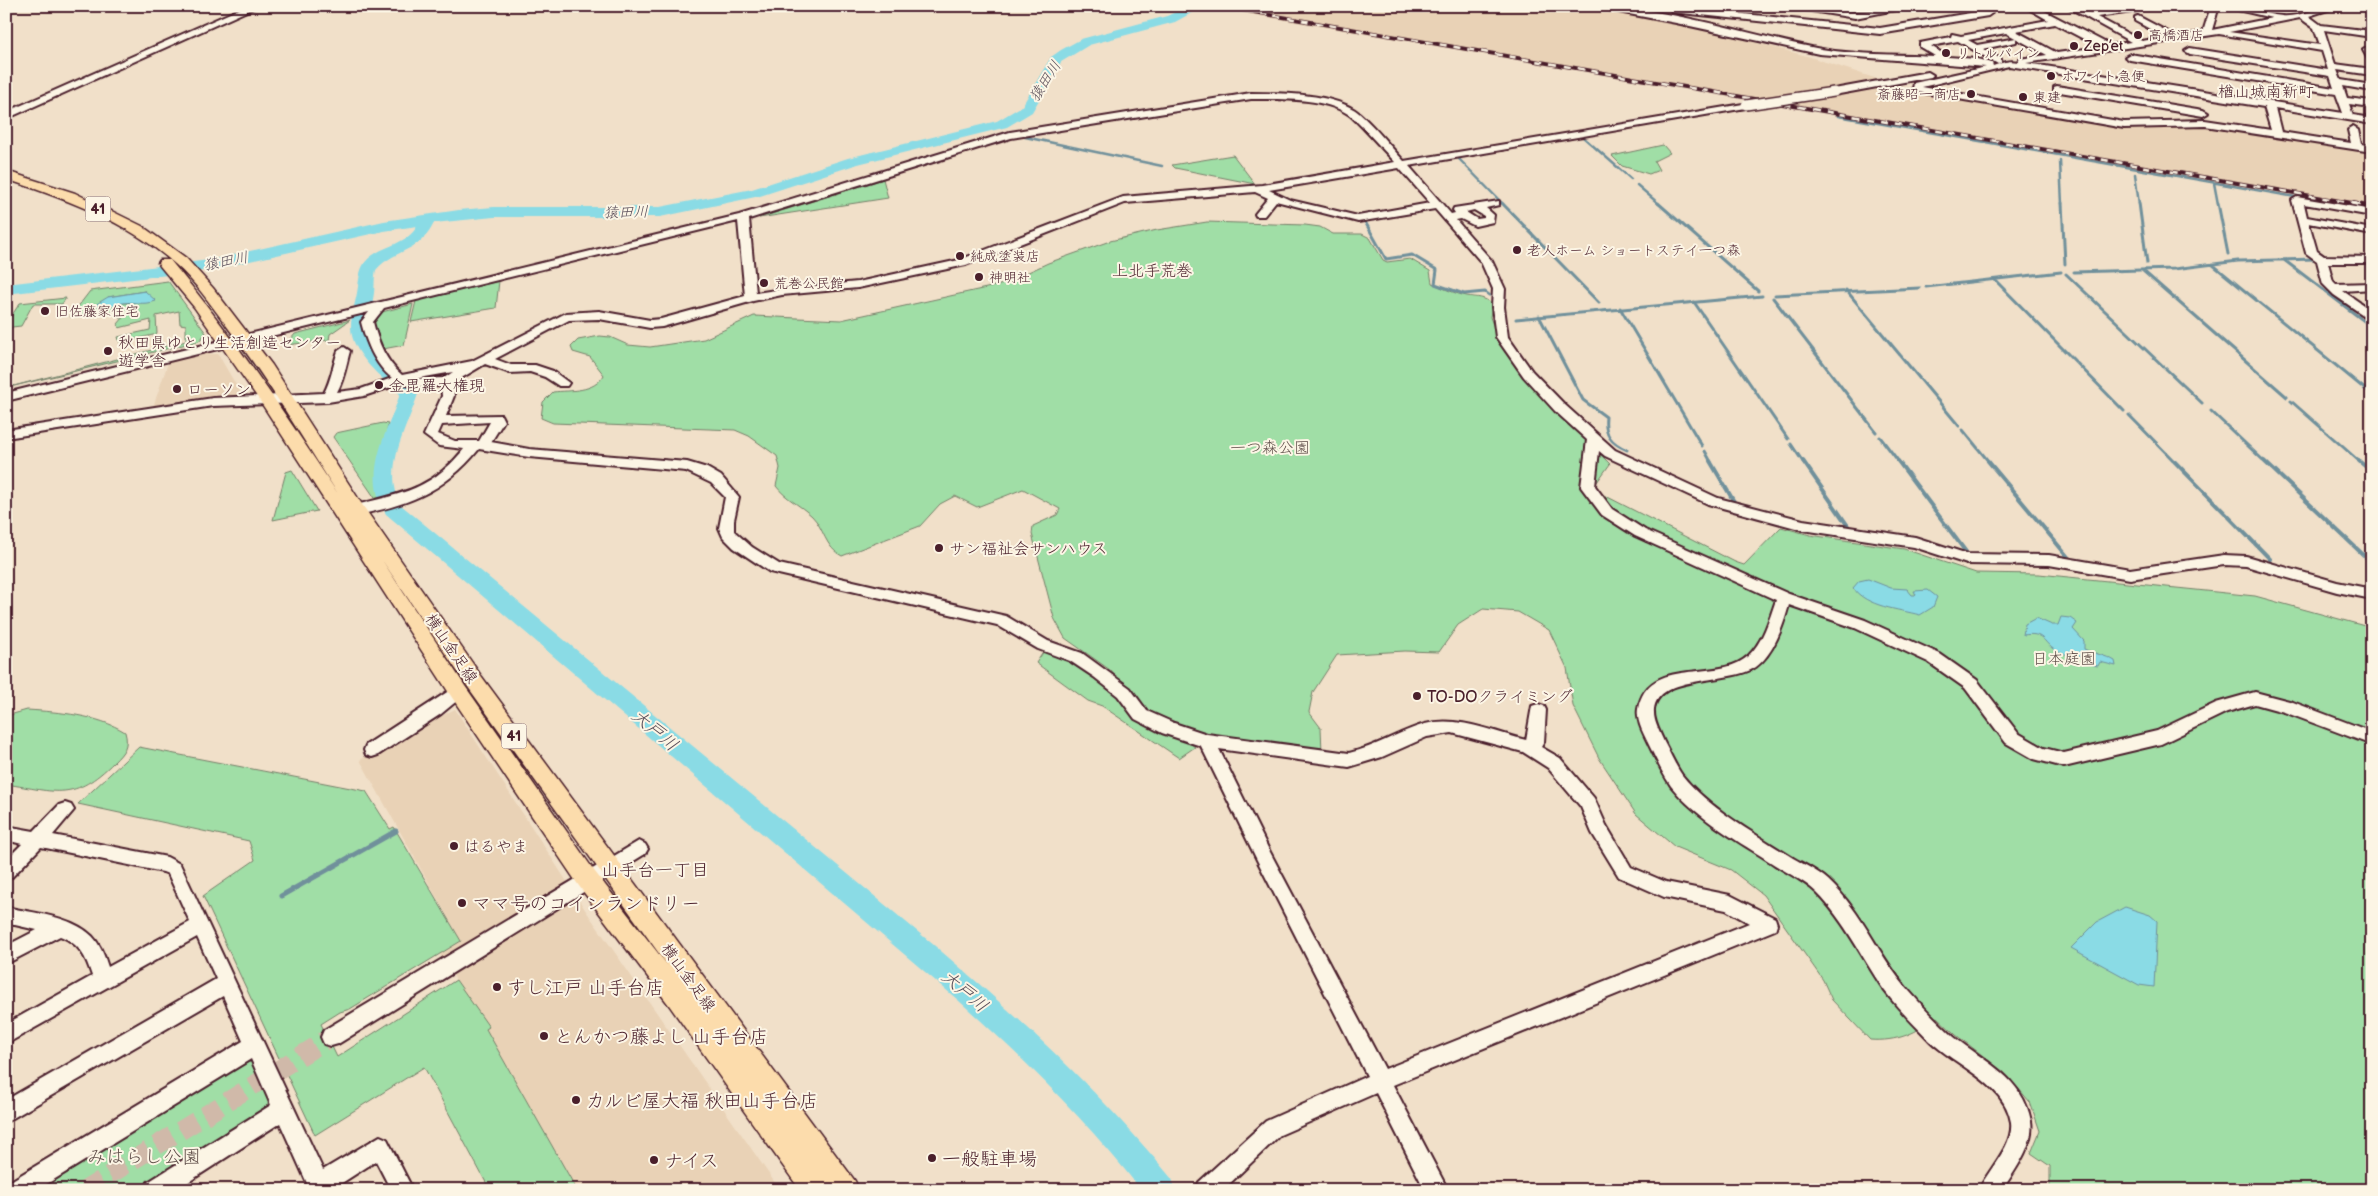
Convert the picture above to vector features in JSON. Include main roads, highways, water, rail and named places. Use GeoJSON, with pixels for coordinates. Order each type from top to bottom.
{"type":"FeatureCollection","features":[{"type":"Feature","properties":{"kind":"main road","name":"横山金足線"},"geometry":{"type":"LineString","coordinates":[[6,174],[70,196],[137,229],[180,269],[236,341],[276,399],[348,511],[458,691],[587,879],[678,997],[816,1190]]}},
{"type":"Feature","properties":{"kind":"main road","name":"横山金足線"},"geometry":{"type":"LineString","coordinates":[[6,184],[102,220],[180,269]]}},
{"type":"Feature","properties":{"kind":"main road","name":"横山金足線"},"geometry":{"type":"LineString","coordinates":[[348,511],[846,1190]]}},
{"type":"Feature","properties":{"kind":"water"},"geometry":{"type":"Polygon","coordinates":[[[145,291],[156,301],[123,303],[106,307],[95,305],[108,297],[145,291]]]}},
{"type":"Feature","properties":{"kind":"water"},"geometry":{"type":"Polygon","coordinates":[[[1868,579],[1891,588],[1907,589],[1912,595],[1916,595],[1914,591],[1928,590],[1937,597],[1933,607],[1920,615],[1893,609],[1866,599],[1853,588],[1859,581],[1868,579]]]}},
{"type":"Feature","properties":{"kind":"water"},"geometry":{"type":"Polygon","coordinates":[[[2061,617],[2070,618],[2077,623],[2073,629],[2084,641],[2084,649],[2115,661],[2116,666],[2100,662],[2098,666],[2093,665],[2079,656],[2059,653],[2039,636],[2023,635],[2025,624],[2036,618],[2052,625],[2058,625],[2061,617]]]}},
{"type":"Feature","properties":{"kind":"water"},"geometry":{"type":"Polygon","coordinates":[[[2125,907],[2150,915],[2157,921],[2154,987],[2139,985],[2071,948],[2097,922],[2125,907]]]}},
{"type":"Feature","properties":{"kind":"waterway","name":"猿田川"},"geometry":{"type":"LineString","coordinates":[[6,289],[210,265],[384,226],[459,215],[494,212],[660,212],[755,193],[853,161],[1002,124],[1027,109],[1056,60],[1066,53],[1085,42],[1171,19],[1198,6]]}},
{"type":"Feature","properties":{"kind":"waterway"},"geometry":{"type":"LineString","coordinates":[[1838,116],[2301,198]]}},
{"type":"Feature","properties":{"kind":"waterway"},"geometry":{"type":"LineString","coordinates":[[1025,137],[1162,166]]}},
{"type":"Feature","properties":{"kind":"waterway"},"geometry":{"type":"LineString","coordinates":[[1583,137],[1631,179]]}},
{"type":"Feature","properties":{"kind":"waterway"},"geometry":{"type":"LineString","coordinates":[[1459,159],[1503,204]]}},
{"type":"Feature","properties":{"kind":"waterway"},"geometry":{"type":"LineString","coordinates":[[2060,161],[2062,204]]}},
{"type":"Feature","properties":{"kind":"waterway"},"geometry":{"type":"LineString","coordinates":[[2135,174],[2139,204]]}},
{"type":"Feature","properties":{"kind":"waterway"},"geometry":{"type":"LineString","coordinates":[[2214,183],[2218,204]]}},
{"type":"Feature","properties":{"kind":"waterway"},"geometry":{"type":"LineString","coordinates":[[1637,185],[1659,204]]}},
{"type":"Feature","properties":{"kind":"waterway"},"geometry":{"type":"LineString","coordinates":[[1502,203],[1599,303]]}},
{"type":"Feature","properties":{"kind":"waterway"},"geometry":{"type":"LineString","coordinates":[[1658,203],[1758,291]]}},
{"type":"Feature","properties":{"kind":"waterway"},"geometry":{"type":"LineString","coordinates":[[2062,203],[2065,264]]}},
{"type":"Feature","properties":{"kind":"waterway"},"geometry":{"type":"LineString","coordinates":[[2139,203],[2147,263]]}},
{"type":"Feature","properties":{"kind":"waterway"},"geometry":{"type":"LineString","coordinates":[[2218,203],[2228,254]]}},
{"type":"Feature","properties":{"kind":"waterway"},"geometry":{"type":"LineString","coordinates":[[1364,220],[1386,259],[1412,255],[1437,270],[1435,284],[1464,294],[1485,292],[1489,295]]}},
{"type":"Feature","properties":{"kind":"waterway","name":"大戸川"},"geometry":{"type":"LineString","coordinates":[[427,221],[416,238],[408,244],[382,256],[369,268],[359,326],[361,337],[368,350],[387,374],[406,389],[409,394],[394,428],[386,461],[385,482],[389,501],[393,509],[925,955],[1009,1028],[1089,1106],[1161,1190]]}},
{"type":"Feature","properties":{"kind":"waterway"},"geometry":{"type":"LineString","coordinates":[[2212,264],[2238,261],[2315,259]]}},
{"type":"Feature","properties":{"kind":"waterway"},"geometry":{"type":"LineString","coordinates":[[2284,260],[2372,327]]}},
{"type":"Feature","properties":{"kind":"waterway"},"geometry":{"type":"LineString","coordinates":[[2367,263],[2372,266]]}},
{"type":"Feature","properties":{"kind":"waterway"},"geometry":{"type":"LineString","coordinates":[[2074,272],[2174,269],[2212,264]]}},
{"type":"Feature","properties":{"kind":"waterway"},"geometry":{"type":"LineString","coordinates":[[2212,264],[2366,390]]}},
{"type":"Feature","properties":{"kind":"waterway"},"geometry":{"type":"LineString","coordinates":[[2142,270],[2287,397]]}},
{"type":"Feature","properties":{"kind":"waterway"},"geometry":{"type":"LineString","coordinates":[[1926,287],[2061,272]]}},
{"type":"Feature","properties":{"kind":"waterway"},"geometry":{"type":"LineString","coordinates":[[2066,274],[2202,403]]}},
{"type":"Feature","properties":{"kind":"waterway"},"geometry":{"type":"LineString","coordinates":[[1995,280],[2124,411]]}},
{"type":"Feature","properties":{"kind":"waterway"},"geometry":{"type":"LineString","coordinates":[[1847,292],[1920,288]]}},
{"type":"Feature","properties":{"kind":"waterway"},"geometry":{"type":"LineString","coordinates":[[1775,295],[1847,292]]}},
{"type":"Feature","properties":{"kind":"waterway"},"geometry":{"type":"LineString","coordinates":[[1847,292],[1959,426]]}},
{"type":"Feature","properties":{"kind":"waterway"},"geometry":{"type":"LineString","coordinates":[[1694,302],[1762,296]]}},
{"type":"Feature","properties":{"kind":"waterway"},"geometry":{"type":"LineString","coordinates":[[1773,298],[1876,432]]}},
{"type":"Feature","properties":{"kind":"waterway"},"geometry":{"type":"LineString","coordinates":[[1621,309],[1694,302]]}},
{"type":"Feature","properties":{"kind":"waterway"},"geometry":{"type":"LineString","coordinates":[[1694,302],[1788,439]]}},
{"type":"Feature","properties":{"kind":"waterway"},"geometry":{"type":"LineString","coordinates":[[1539,317],[1621,309]]}},
{"type":"Feature","properties":{"kind":"waterway"},"geometry":{"type":"LineString","coordinates":[[1621,309],[1702,446]]}},
{"type":"Feature","properties":{"kind":"waterway"},"geometry":{"type":"LineString","coordinates":[[1516,319],[1539,317]]}},
{"type":"Feature","properties":{"kind":"waterway"},"geometry":{"type":"LineString","coordinates":[[1539,317],[1583,400],[1606,417],[1606,429],[1610,438],[1627,450]]}},
{"type":"Feature","properties":{"kind":"waterway"},"geometry":{"type":"LineString","coordinates":[[2291,401],[2360,462]]}},
{"type":"Feature","properties":{"kind":"waterway"},"geometry":{"type":"LineString","coordinates":[[2211,411],[2265,462]]}},
{"type":"Feature","properties":{"kind":"waterway"},"geometry":{"type":"LineString","coordinates":[[2129,415],[2175,462]]}},
{"type":"Feature","properties":{"kind":"waterway"},"geometry":{"type":"LineString","coordinates":[[1963,430],[1989,462]]}},
{"type":"Feature","properties":{"kind":"waterway"},"geometry":{"type":"LineString","coordinates":[[1880,437],[1899,462]]}},
{"type":"Feature","properties":{"kind":"waterway"},"geometry":{"type":"LineString","coordinates":[[1791,444],[1803,462]]}},
{"type":"Feature","properties":{"kind":"waterway"},"geometry":{"type":"LineString","coordinates":[[1705,451],[1711,462]]}},
{"type":"Feature","properties":{"kind":"waterway"},"geometry":{"type":"LineString","coordinates":[[1710,461],[1736,505]]}},
{"type":"Feature","properties":{"kind":"waterway"},"geometry":{"type":"LineString","coordinates":[[1803,461],[1848,526]]}},
{"type":"Feature","properties":{"kind":"waterway"},"geometry":{"type":"LineString","coordinates":[[1898,461],[1966,552]]}},
{"type":"Feature","properties":{"kind":"waterway"},"geometry":{"type":"LineString","coordinates":[[1988,461],[2068,557]]}},
{"type":"Feature","properties":{"kind":"waterway"},"geometry":{"type":"LineString","coordinates":[[2174,461],[2270,559]]}},
{"type":"Feature","properties":{"kind":"waterway"},"geometry":{"type":"LineString","coordinates":[[2264,461],[2372,563]]}},
{"type":"Feature","properties":{"kind":"waterway"},"geometry":{"type":"LineString","coordinates":[[2359,461],[2372,472]]}},
{"type":"Feature","properties":{"kind":"waterway"},"geometry":{"type":"LineString","coordinates":[[281,896],[396,831]]}},
{"type":"Feature","properties":{"kind":"tunnel"},"geometry":{"type":"LineString","coordinates":[[85,1190],[331,1037]]}},
{"type":"Feature","properties":{"kind":"railway"},"geometry":{"type":"LineString","coordinates":[[1219,6],[2358,204]]}},
{"type":"Feature","properties":{"kind":"railway"},"geometry":{"type":"LineString","coordinates":[[2351,203],[2372,207]]}},
{"type":"Feature","properties":{"kind":"place","name":"高橋酒店"},"geometry":{"type":"Point","coordinates":[2138,35]}},
{"type":"Feature","properties":{"kind":"place","name":"Zep’et"},"geometry":{"type":"Point","coordinates":[2074,46]}},
{"type":"Feature","properties":{"kind":"place","name":"リトルパイン"},"geometry":{"type":"Point","coordinates":[1946,53]}},
{"type":"Feature","properties":{"kind":"place","name":"ホワイト急便"},"geometry":{"type":"Point","coordinates":[2051,76]}},
{"type":"Feature","properties":{"kind":"place","name":"斎藤昭一商店"},"geometry":{"type":"Point","coordinates":[1971,94]}},
{"type":"Feature","properties":{"kind":"place","name":"東建"},"geometry":{"type":"Point","coordinates":[2023,97]}},
{"type":"Feature","properties":{"kind":"place","name":"老人ホーム ショートステイ一つ森"},"geometry":{"type":"Point","coordinates":[1517,250]}},
{"type":"Feature","properties":{"kind":"place","name":"純成塗装店"},"geometry":{"type":"Point","coordinates":[960,256]}},
{"type":"Feature","properties":{"kind":"place","name":"神明社"},"geometry":{"type":"Point","coordinates":[979,277]}},
{"type":"Feature","properties":{"kind":"place","name":"荒巻公民館"},"geometry":{"type":"Point","coordinates":[764,283]}},
{"type":"Feature","properties":{"kind":"place","name":"旧佐藤家住宅"},"geometry":{"type":"Point","coordinates":[45,311]}},
{"type":"Feature","properties":{"kind":"place","name":"秋田県ゆとり生活創造センター 遊学舎"},"geometry":{"type":"Point","coordinates":[108,351]}},
{"type":"Feature","properties":{"kind":"place","name":"金毘羅大権現"},"geometry":{"type":"Point","coordinates":[379,385]}},
{"type":"Feature","properties":{"kind":"place","name":"ローソン"},"geometry":{"type":"Point","coordinates":[177,389]}},
{"type":"Feature","properties":{"kind":"place","name":"サン福祉会サンハウス"},"geometry":{"type":"Point","coordinates":[939,548]}},
{"type":"Feature","properties":{"kind":"place","name":"TO-DOクライミング"},"geometry":{"type":"Point","coordinates":[1417,696]}},
{"type":"Feature","properties":{"kind":"place","name":"はるやま"},"geometry":{"type":"Point","coordinates":[454,846]}},
{"type":"Feature","properties":{"kind":"place","name":"ママ号のコインランドリー"},"geometry":{"type":"Point","coordinates":[462,903]}},
{"type":"Feature","properties":{"kind":"place","name":"すし江戸 山手台店"},"geometry":{"type":"Point","coordinates":[497,987]}},
{"type":"Feature","properties":{"kind":"place","name":"とんかつ藤よし 山手台店"},"geometry":{"type":"Point","coordinates":[544,1036]}},
{"type":"Feature","properties":{"kind":"place","name":"カルビ屋大福 秋田山手台店"},"geometry":{"type":"Point","coordinates":[576,1100]}},
{"type":"Feature","properties":{"kind":"place","name":"一般駐車場"},"geometry":{"type":"Point","coordinates":[932,1158]}},
{"type":"Feature","properties":{"kind":"place","name":"ナイス"},"geometry":{"type":"Point","coordinates":[654,1160]}},
{"type":"Feature","properties":{"kind":"district","name":"楢山城南新町"},"geometry":{"type":"Point","coordinates":[2266,91]}},
{"type":"Feature","properties":{"kind":"district","name":"上北手荒巻"},"geometry":{"type":"Point","coordinates":[1152,270]}},
{"type":"Feature","properties":{"kind":"district","name":"山手台一丁目"},"geometry":{"type":"Point","coordinates":[655,870]}},
{"type":"Feature","properties":{"kind":"park label","name":"一つ森公園"},"geometry":{"type":"Point","coordinates":[1270,447]}},
{"type":"Feature","properties":{"kind":"park label","name":"日本庭園"},"geometry":{"type":"Point","coordinates":[2064,658]}},
{"type":"Feature","properties":{"kind":"park label","name":"みはらし公園"},"geometry":{"type":"Point","coordinates":[144,1156]}}]}
